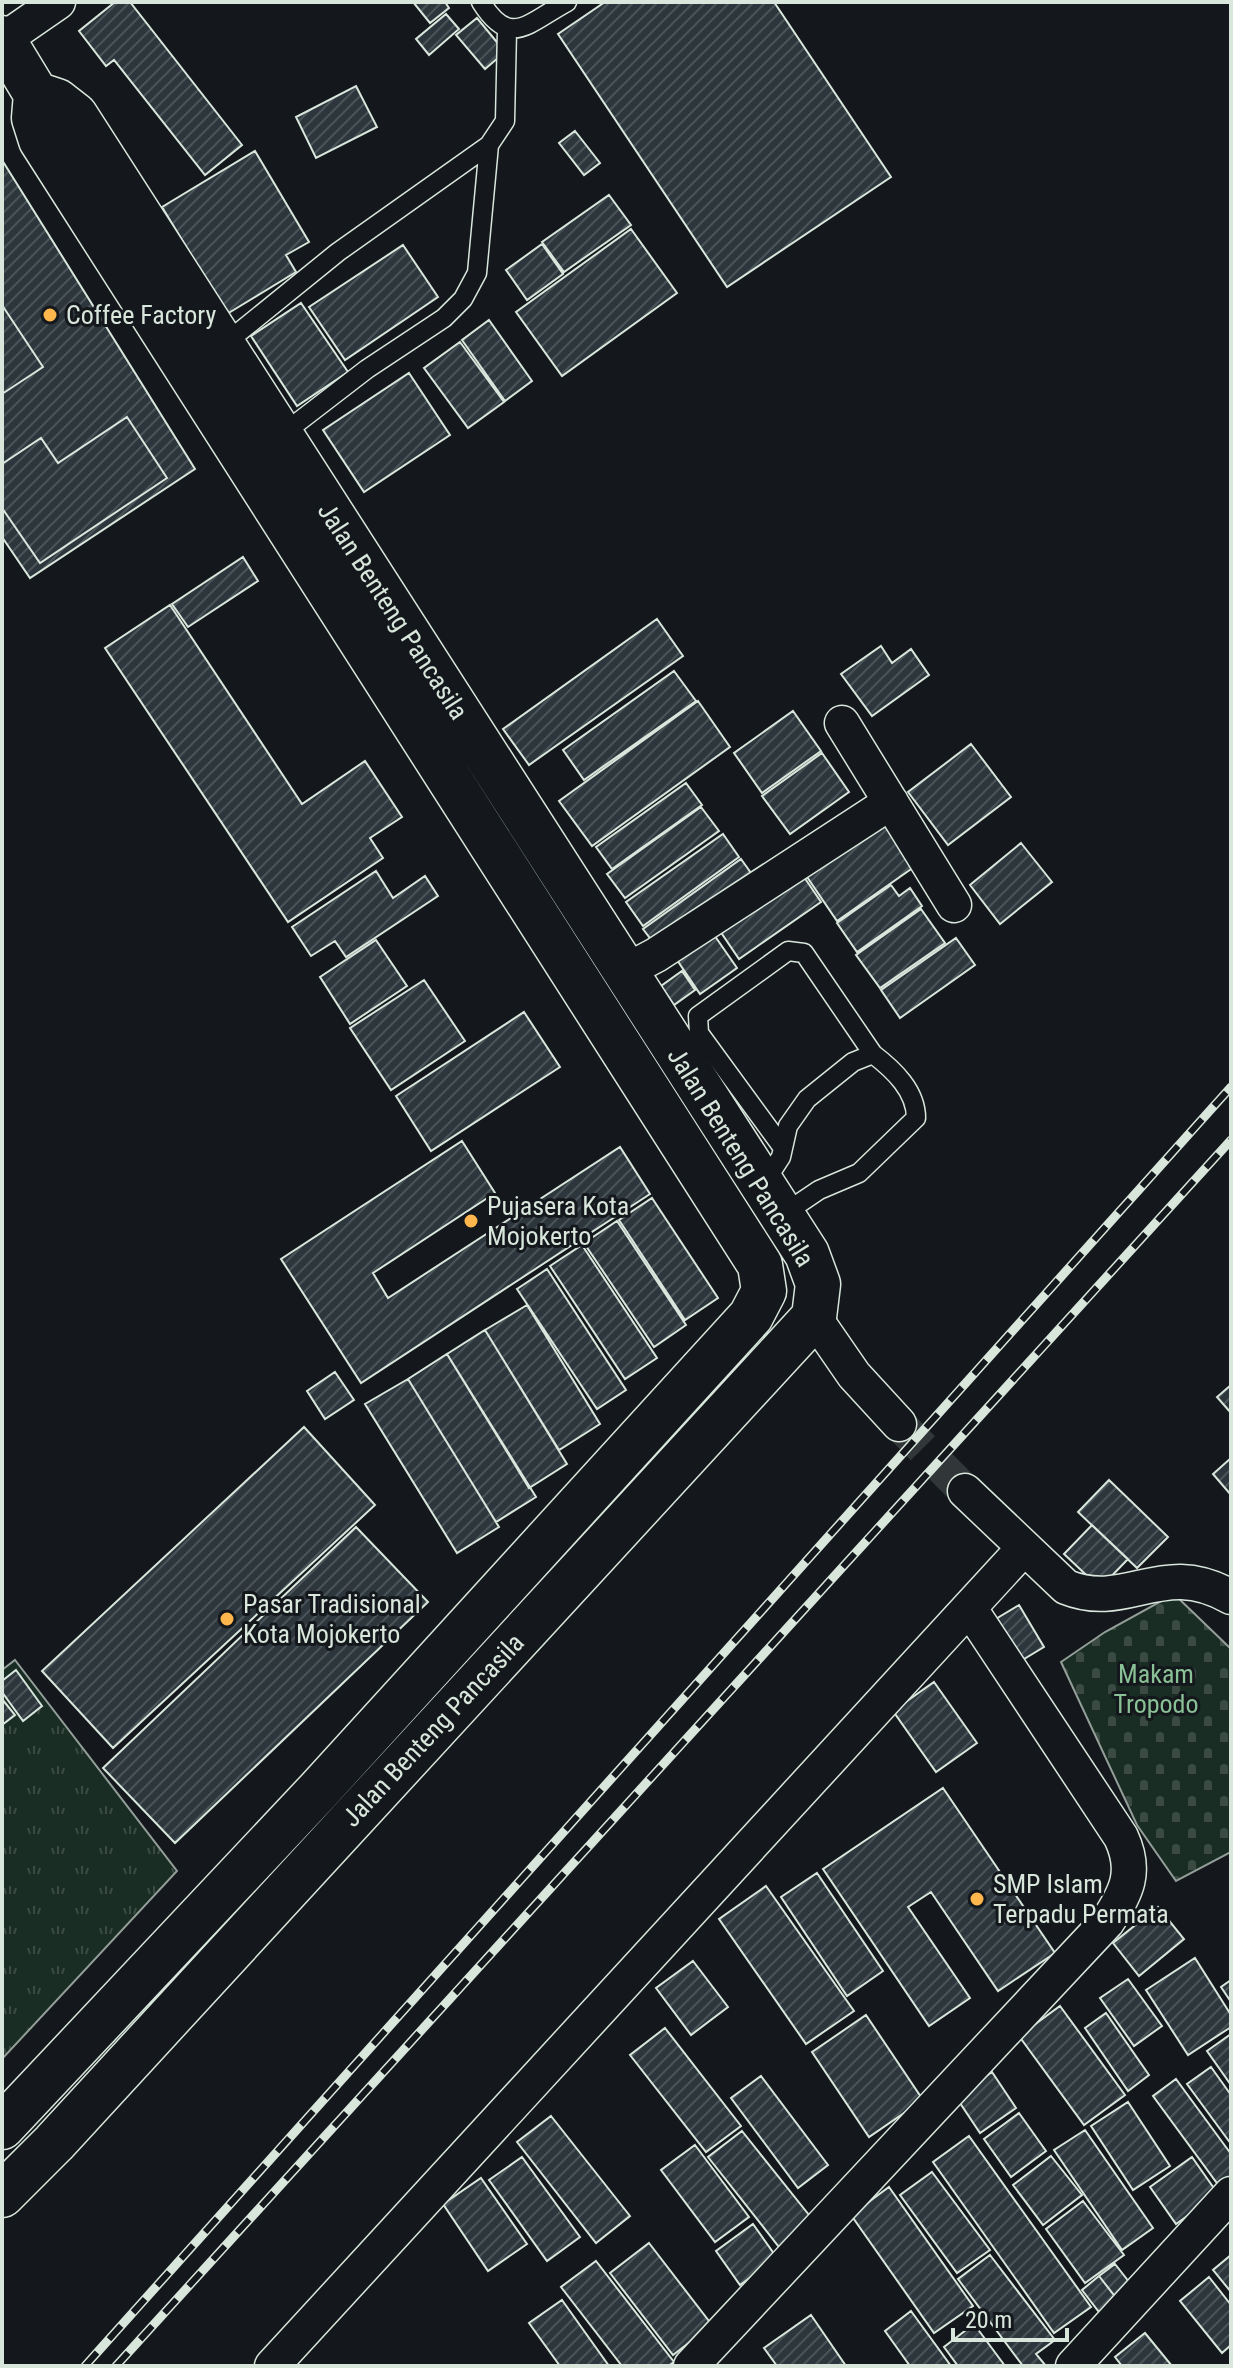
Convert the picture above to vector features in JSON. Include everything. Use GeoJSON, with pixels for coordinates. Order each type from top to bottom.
{"type":"FeatureCollection","features":[{"type":"Feature","properties":{"kind":"street"},"geometry":{"type":"LineString","coordinates":[[3,39],[58,2]]}},
{"type":"Feature","properties":{"kind":"street","name":"Jalan Benteng Pancasila"},"geometry":{"type":"LineString","coordinates":[[2,2195],[54,2143],[814,1317],[818,1284],[807,1254],[621,967],[372,618],[41,140],[34,118],[36,94],[3,39]]}},
{"type":"Feature","properties":{"kind":"street","name":"Jalan Benteng Pancasila"},"geometry":{"type":"LineString","coordinates":[[11,2118],[318,1791],[751,1316],[764,1291],[760,1265],[584,991],[372,618],[280,436],[75,115],[57,101],[36,94]]}},
{"type":"Feature","properties":{"kind":"street"},"geometry":{"type":"LineString","coordinates":[[842,723],[954,905]]}},
{"type":"Feature","properties":{"kind":"street"},"geometry":{"type":"LineString","coordinates":[[584,991],[621,967],[641,963],[656,955],[891,802]]}},
{"type":"Feature","properties":{"kind":"street"},"geometry":{"type":"LineString","coordinates":[[814,1317],[854,1375],[899,1424]]}},
{"type":"Feature","properties":{"kind":"street"},"geometry":{"type":"LineString","coordinates":[[965,1491],[1066,1587],[1087,1595],[1108,1594],[1166,1580],[1196,1581],[1231,1597]]}},
{"type":"Feature","properties":{"kind":"street"},"geometry":{"type":"LineString","coordinates":[[272,2366],[1024,1548]]}},
{"type":"Feature","properties":{"kind":"street"},"geometry":{"type":"LineString","coordinates":[[691,2366],[1107,1922],[1129,1883],[1129,1854],[1121,1837],[970,1609]]}},
{"type":"Feature","properties":{"kind":"street"},"geometry":{"type":"LineString","coordinates":[[318,1791],[349,1820]]}},
{"type":"Feature","properties":{"kind":"street"},"geometry":{"type":"LineString","coordinates":[[11,2118],[54,2143]]}},
{"type":"Feature","properties":{"kind":"street"},"geometry":{"type":"LineString","coordinates":[[1073,2366],[1231,2194]]}},
{"type":"Feature","properties":{"kind":"lane"},"geometry":{"type":"LineString","coordinates":[[481,2],[493,22],[507,30],[518,29],[567,2]]}},
{"type":"Feature","properties":{"kind":"lane"},"geometry":{"type":"LineString","coordinates":[[222,346],[338,252],[489,145],[505,121],[507,30]]}},
{"type":"Feature","properties":{"kind":"lane"},"geometry":{"type":"LineString","coordinates":[[280,436],[367,369],[444,318],[463,299],[477,273],[489,145]]}},
{"type":"Feature","properties":{"kind":"lane"},"geometry":{"type":"LineString","coordinates":[[783,1148],[699,1033],[698,1016],[788,951],[804,953],[873,1054],[887,1065],[916,1100],[916,1118],[859,1173],[819,1190],[772,1200],[788,1126],[807,1099],[853,1062],[873,1054]]}},
{"type":"Feature","properties":{"kind":"green space","name":"Makam Tropodo"},"geometry":{"type":"Polygon","coordinates":[[[1174,1594],[1231,1649],[1231,1852],[1176,1881],[1137,1825],[1061,1662],[1105,1632],[1174,1594]]]}},
{"type":"Feature","properties":{"kind":"green space"},"geometry":{"type":"Polygon","coordinates":[[[15,1660],[177,1871],[2,2059],[2,1670],[15,1660]]]}},
{"type":"Feature","properties":{"kind":"building"},"geometry":{"type":"Polygon","coordinates":[[[115,2],[130,2],[242,145],[205,175],[114,60],[106,66],[79,31],[115,2]]]}},
{"type":"Feature","properties":{"kind":"building"},"geometry":{"type":"Polygon","coordinates":[[[413,2],[445,2],[449,8],[430,23],[413,2]]]}},
{"type":"Feature","properties":{"kind":"building"},"geometry":{"type":"Polygon","coordinates":[[[605,2],[774,2],[891,177],[727,287],[558,34],[605,2]]]}},
{"type":"Feature","properties":{"kind":"building"},"geometry":{"type":"Polygon","coordinates":[[[446,14],[459,29],[429,55],[416,39],[446,14]]]}},
{"type":"Feature","properties":{"kind":"building"},"geometry":{"type":"Polygon","coordinates":[[[477,18],[505,52],[485,69],[456,35],[477,18]]]}},
{"type":"Feature","properties":{"kind":"building"},"geometry":{"type":"Polygon","coordinates":[[[356,86],[377,127],[316,158],[296,117],[356,86]]]}},
{"type":"Feature","properties":{"kind":"building"},"geometry":{"type":"Polygon","coordinates":[[[575,131],[600,163],[584,175],[559,143],[575,131]]]}},
{"type":"Feature","properties":{"kind":"building"},"geometry":{"type":"Polygon","coordinates":[[[255,151],[309,242],[286,255],[296,272],[227,314],[162,207],[255,151]]]}},
{"type":"Feature","properties":{"kind":"building","name":"Coffee Factory"},"geometry":{"type":"Polygon","coordinates":[[[2,160],[195,469],[30,578],[2,537],[2,160]]]}},
{"type":"Feature","properties":{"kind":"building"},"geometry":{"type":"Polygon","coordinates":[[[609,195],[631,225],[564,272],[542,242],[609,195]]]}},
{"type":"Feature","properties":{"kind":"building"},"geometry":{"type":"Polygon","coordinates":[[[631,229],[677,293],[562,376],[516,312],[631,229]]]}},
{"type":"Feature","properties":{"kind":"building"},"geometry":{"type":"Polygon","coordinates":[[[542,244],[563,274],[527,300],[506,270],[542,244]]]}},
{"type":"Feature","properties":{"kind":"building"},"geometry":{"type":"Polygon","coordinates":[[[403,245],[438,297],[345,360],[309,307],[403,245]]]}},
{"type":"Feature","properties":{"kind":"building"},"geometry":{"type":"Polygon","coordinates":[[[301,303],[348,372],[297,406],[251,336],[301,303]]]}},
{"type":"Feature","properties":{"kind":"building"},"geometry":{"type":"Polygon","coordinates":[[[2,305],[43,367],[2,394],[2,305]]]}},
{"type":"Feature","properties":{"kind":"building"},"geometry":{"type":"Polygon","coordinates":[[[489,320],[532,381],[505,401],[462,340],[489,320]]]}},
{"type":"Feature","properties":{"kind":"building"},"geometry":{"type":"Polygon","coordinates":[[[460,342],[504,402],[468,428],[424,368],[460,342]]]}},
{"type":"Feature","properties":{"kind":"building"},"geometry":{"type":"Polygon","coordinates":[[[409,373],[450,435],[364,492],[323,430],[409,373]]]}},
{"type":"Feature","properties":{"kind":"building"},"geometry":{"type":"Polygon","coordinates":[[[127,417],[167,478],[40,563],[2,508],[2,464],[41,438],[58,463],[127,417]]]}},
{"type":"Feature","properties":{"kind":"building"},"geometry":{"type":"Polygon","coordinates":[[[243,557],[258,581],[188,627],[172,604],[243,557]]]}},
{"type":"Feature","properties":{"kind":"building"},"geometry":{"type":"Polygon","coordinates":[[[170,605],[302,804],[365,761],[402,817],[370,838],[383,858],[288,922],[105,648],[170,605]]]}},
{"type":"Feature","properties":{"kind":"building"},"geometry":{"type":"Polygon","coordinates":[[[657,619],[683,656],[529,765],[503,729],[657,619]]]}},
{"type":"Feature","properties":{"kind":"building"},"geometry":{"type":"Polygon","coordinates":[[[881,646],[892,663],[911,649],[929,675],[872,716],[841,674],[881,646]]]}},
{"type":"Feature","properties":{"kind":"building"},"geometry":{"type":"Polygon","coordinates":[[[674,671],[696,701],[584,780],[563,750],[674,671]]]}},
{"type":"Feature","properties":{"kind":"building"},"geometry":{"type":"Polygon","coordinates":[[[698,701],[730,747],[592,846],[559,801],[698,701]]]}},
{"type":"Feature","properties":{"kind":"building"},"geometry":{"type":"Polygon","coordinates":[[[793,711],[821,751],[762,793],[734,753],[793,711]]]}},
{"type":"Feature","properties":{"kind":"building"},"geometry":{"type":"Polygon","coordinates":[[[971,744],[1011,797],[948,845],[908,792],[971,744]]]}},
{"type":"Feature","properties":{"kind":"building"},"geometry":{"type":"Polygon","coordinates":[[[822,753],[849,792],[790,834],[762,796],[822,753]]]}},
{"type":"Feature","properties":{"kind":"building"},"geometry":{"type":"Polygon","coordinates":[[[686,783],[702,805],[612,869],[596,847],[686,783]]]}},
{"type":"Feature","properties":{"kind":"building"},"geometry":{"type":"Polygon","coordinates":[[[701,807],[719,831],[625,898],[607,874],[701,807]]]}},
{"type":"Feature","properties":{"kind":"building"},"geometry":{"type":"Polygon","coordinates":[[[880,818],[914,867],[837,921],[803,871],[880,818]]]}},
{"type":"Feature","properties":{"kind":"building"},"geometry":{"type":"Polygon","coordinates":[[[723,834],[739,857],[643,926],[626,902],[723,834]]]}},
{"type":"Feature","properties":{"kind":"building"},"geometry":{"type":"Polygon","coordinates":[[[1021,843],[1052,882],[1000,924],[970,885],[1021,843]]]}},
{"type":"Feature","properties":{"kind":"building"},"geometry":{"type":"Polygon","coordinates":[[[741,859],[756,880],[659,950],[643,929],[741,859]]]}},
{"type":"Feature","properties":{"kind":"building"},"geometry":{"type":"Polygon","coordinates":[[[376,871],[393,898],[425,876],[438,896],[346,957],[335,941],[311,956],[292,927],[376,871]]]}},
{"type":"Feature","properties":{"kind":"building"},"geometry":{"type":"Polygon","coordinates":[[[802,874],[821,902],[739,959],[720,931],[802,874]]]}},
{"type":"Feature","properties":{"kind":"building"},"geometry":{"type":"Polygon","coordinates":[[[891,885],[899,896],[910,888],[922,906],[857,952],[837,923],[891,885]]]}},
{"type":"Feature","properties":{"kind":"building"},"geometry":{"type":"Polygon","coordinates":[[[921,909],[945,943],[880,988],[856,955],[921,909]]]}},
{"type":"Feature","properties":{"kind":"building"},"geometry":{"type":"Polygon","coordinates":[[[710,929],[737,968],[700,994],[673,954],[710,929]]]}},
{"type":"Feature","properties":{"kind":"building"},"geometry":{"type":"Polygon","coordinates":[[[956,938],[975,965],[900,1018],[881,990],[956,938]]]}},
{"type":"Feature","properties":{"kind":"building"},"geometry":{"type":"Polygon","coordinates":[[[376,940],[407,986],[350,1024],[320,977],[376,940]]]}},
{"type":"Feature","properties":{"kind":"building"},"geometry":{"type":"Polygon","coordinates":[[[682,971],[695,990],[674,1005],[661,986],[682,971]]]}},
{"type":"Feature","properties":{"kind":"building"},"geometry":{"type":"Polygon","coordinates":[[[424,980],[465,1041],[391,1090],[350,1028],[424,980]]]}},
{"type":"Feature","properties":{"kind":"building"},"geometry":{"type":"Polygon","coordinates":[[[524,1012],[560,1067],[431,1151],[396,1096],[524,1012]]]}},
{"type":"Feature","properties":{"kind":"building"},"geometry":{"type":"Polygon","coordinates":[[[462,1141],[495,1193],[373,1273],[388,1298],[620,1147],[650,1194],[361,1383],[281,1259],[462,1141]]]}},
{"type":"Feature","properties":{"kind":"building"},"geometry":{"type":"Polygon","coordinates":[[[652,1198],[718,1298],[685,1320],[619,1220],[652,1198]]]}},
{"type":"Feature","properties":{"kind":"building"},"geometry":{"type":"Polygon","coordinates":[[[617,1221],[686,1325],[654,1347],[584,1243],[617,1221]]]}},
{"type":"Feature","properties":{"kind":"building"},"geometry":{"type":"Polygon","coordinates":[[[582,1245],[657,1358],[625,1379],[550,1266],[582,1245]]]}},
{"type":"Feature","properties":{"kind":"building"},"geometry":{"type":"Polygon","coordinates":[[[547,1269],[626,1390],[597,1409],[517,1289],[547,1269]]]}},
{"type":"Feature","properties":{"kind":"building"},"geometry":{"type":"Polygon","coordinates":[[[527,1305],[600,1424],[559,1450],[485,1330],[527,1305]]]}},
{"type":"Feature","properties":{"kind":"building"},"geometry":{"type":"Polygon","coordinates":[[[485,1330],[567,1464],[529,1488],[447,1354],[485,1330]]]}},
{"type":"Feature","properties":{"kind":"building"},"geometry":{"type":"Polygon","coordinates":[[[447,1354],[536,1497],[496,1522],[408,1379],[447,1354]]]}},
{"type":"Feature","properties":{"kind":"building"},"geometry":{"type":"Polygon","coordinates":[[[335,1372],[354,1400],[325,1419],[307,1391],[335,1372]]]}},
{"type":"Feature","properties":{"kind":"building"},"geometry":{"type":"Polygon","coordinates":[[[408,1379],[499,1527],[457,1553],[365,1404],[408,1379]]]}},
{"type":"Feature","properties":{"kind":"building"},"geometry":{"type":"Polygon","coordinates":[[[1231,1385],[1231,1413],[1217,1397],[1231,1385]]]}},
{"type":"Feature","properties":{"kind":"building"},"geometry":{"type":"Polygon","coordinates":[[[304,1427],[375,1505],[113,1748],[42,1671],[304,1427]]]}},
{"type":"Feature","properties":{"kind":"building"},"geometry":{"type":"Polygon","coordinates":[[[1231,1458],[1231,1495],[1213,1474],[1231,1458]]]}},
{"type":"Feature","properties":{"kind":"building"},"geometry":{"type":"Polygon","coordinates":[[[1109,1480],[1168,1537],[1137,1568],[1078,1512],[1109,1480]]]}},
{"type":"Feature","properties":{"kind":"building"},"geometry":{"type":"Polygon","coordinates":[[[1092,1525],[1128,1559],[1100,1588],[1064,1554],[1092,1525]]]}},
{"type":"Feature","properties":{"kind":"building"},"geometry":{"type":"Polygon","coordinates":[[[356,1527],[428,1602],[175,1843],[103,1768],[356,1527]]]}},
{"type":"Feature","properties":{"kind":"building"},"geometry":{"type":"Polygon","coordinates":[[[1019,1605],[1044,1647],[1014,1665],[989,1623],[1019,1605]]]}},
{"type":"Feature","properties":{"kind":"building"},"geometry":{"type":"Polygon","coordinates":[[[16,1670],[42,1706],[23,1721],[2,1692],[2,1681],[16,1670]]]}},
{"type":"Feature","properties":{"kind":"building"},"geometry":{"type":"Polygon","coordinates":[[[934,1682],[977,1743],[936,1772],[893,1711],[934,1682]]]}},
{"type":"Feature","properties":{"kind":"building"},"geometry":{"type":"Polygon","coordinates":[[[2,1699],[15,1715],[2,1725],[2,1699]]]}},
{"type":"Feature","properties":{"kind":"building","name":"SMP Islam Terpadu Permata"},"geometry":{"type":"Polygon","coordinates":[[[943,1788],[1055,1953],[998,1991],[931,1892],[908,1907],[970,1998],[929,2026],[823,1869],[943,1788]]]}},
{"type":"Feature","properties":{"kind":"building"},"geometry":{"type":"Polygon","coordinates":[[[817,1873],[883,1971],[847,1996],[781,1897],[817,1873]]]}},
{"type":"Feature","properties":{"kind":"building"},"geometry":{"type":"Polygon","coordinates":[[[766,1886],[854,2011],[806,2044],[719,1919],[766,1886]]]}},
{"type":"Feature","properties":{"kind":"building"},"geometry":{"type":"Polygon","coordinates":[[[1158,1907],[1184,1939],[1139,1976],[1113,1943],[1158,1907]]]}},
{"type":"Feature","properties":{"kind":"building"},"geometry":{"type":"Polygon","coordinates":[[[1195,1958],[1231,2015],[1231,2027],[1188,2055],[1146,1990],[1195,1958]]]}},
{"type":"Feature","properties":{"kind":"building"},"geometry":{"type":"Polygon","coordinates":[[[693,1961],[728,2007],[691,2035],[656,1988],[693,1961]]]}},
{"type":"Feature","properties":{"kind":"building"},"geometry":{"type":"Polygon","coordinates":[[[1128,1979],[1162,2026],[1134,2046],[1100,1998],[1128,1979]]]}},
{"type":"Feature","properties":{"kind":"building"},"geometry":{"type":"Polygon","coordinates":[[[1231,1980],[1231,2002],[1221,1987],[1231,1980]]]}},
{"type":"Feature","properties":{"kind":"building"},"geometry":{"type":"Polygon","coordinates":[[[1060,2006],[1125,2095],[1084,2125],[1019,2036],[1060,2006]]]}},
{"type":"Feature","properties":{"kind":"building"},"geometry":{"type":"Polygon","coordinates":[[[1106,2013],[1149,2075],[1128,2091],[1085,2028],[1106,2013]]]}},
{"type":"Feature","properties":{"kind":"building"},"geometry":{"type":"Polygon","coordinates":[[[866,2015],[923,2100],[869,2137],[812,2052],[866,2015]]]}},
{"type":"Feature","properties":{"kind":"building"},"geometry":{"type":"Polygon","coordinates":[[[665,2028],[741,2126],[706,2152],[630,2055],[665,2028]]]}},
{"type":"Feature","properties":{"kind":"building"},"geometry":{"type":"Polygon","coordinates":[[[1231,2034],[1231,2085],[1207,2051],[1231,2034]]]}},
{"type":"Feature","properties":{"kind":"building"},"geometry":{"type":"Polygon","coordinates":[[[1211,2067],[1231,2095],[1231,2144],[1187,2084],[1211,2067]]]}},
{"type":"Feature","properties":{"kind":"building"},"geometry":{"type":"Polygon","coordinates":[[[992,2072],[1016,2108],[980,2133],[956,2097],[992,2072]]]}},
{"type":"Feature","properties":{"kind":"building"},"geometry":{"type":"Polygon","coordinates":[[[761,2076],[828,2165],[798,2188],[731,2098],[761,2076]]]}},
{"type":"Feature","properties":{"kind":"building"},"geometry":{"type":"Polygon","coordinates":[[[1176,2079],[1231,2154],[1231,2183],[1222,2190],[1153,2096],[1176,2079]]]}},
{"type":"Feature","properties":{"kind":"building"},"geometry":{"type":"Polygon","coordinates":[[[1128,2102],[1170,2166],[1133,2190],[1091,2126],[1128,2102]]]}},
{"type":"Feature","properties":{"kind":"building"},"geometry":{"type":"Polygon","coordinates":[[[1019,2113],[1046,2151],[1011,2177],[984,2139],[1019,2113]]]}},
{"type":"Feature","properties":{"kind":"building"},"geometry":{"type":"Polygon","coordinates":[[[551,2116],[630,2216],[596,2243],[517,2142],[551,2116]]]}},
{"type":"Feature","properties":{"kind":"building"},"geometry":{"type":"Polygon","coordinates":[[[1085,2130],[1153,2228],[1122,2250],[1054,2150],[1085,2130]]]}},
{"type":"Feature","properties":{"kind":"building"},"geometry":{"type":"Polygon","coordinates":[[[742,2131],[813,2220],[779,2247],[708,2157],[742,2131]]]}},
{"type":"Feature","properties":{"kind":"building"},"geometry":{"type":"Polygon","coordinates":[[[969,2136],[1091,2307],[1054,2333],[933,2162],[969,2136]]]}},
{"type":"Feature","properties":{"kind":"building"},"geometry":{"type":"Polygon","coordinates":[[[695,2145],[749,2217],[715,2242],[661,2170],[695,2145]]]}},
{"type":"Feature","properties":{"kind":"building"},"geometry":{"type":"Polygon","coordinates":[[[1051,2156],[1082,2195],[1043,2225],[1013,2185],[1051,2156]]]}},
{"type":"Feature","properties":{"kind":"building"},"geometry":{"type":"Polygon","coordinates":[[[522,2157],[580,2237],[547,2261],[489,2180],[522,2157]]]}},
{"type":"Feature","properties":{"kind":"building"},"geometry":{"type":"Polygon","coordinates":[[[1192,2157],[1218,2194],[1176,2224],[1150,2187],[1192,2157]]]}},
{"type":"Feature","properties":{"kind":"building"},"geometry":{"type":"Polygon","coordinates":[[[932,2172],[990,2250],[957,2273],[900,2195],[932,2172]]]}},
{"type":"Feature","properties":{"kind":"building"},"geometry":{"type":"Polygon","coordinates":[[[481,2178],[527,2244],[488,2271],[443,2204],[481,2178]]]}},
{"type":"Feature","properties":{"kind":"building"},"geometry":{"type":"Polygon","coordinates":[[[889,2187],[973,2306],[934,2333],[851,2215],[889,2187]]]}},
{"type":"Feature","properties":{"kind":"building"},"geometry":{"type":"Polygon","coordinates":[[[1083,2201],[1124,2255],[1085,2283],[1046,2229],[1083,2201]]]}},
{"type":"Feature","properties":{"kind":"building"},"geometry":{"type":"Polygon","coordinates":[[[753,2224],[777,2258],[740,2285],[716,2251],[753,2224]]]}},
{"type":"Feature","properties":{"kind":"building"},"geometry":{"type":"Polygon","coordinates":[[[649,2243],[712,2325],[673,2355],[610,2273],[649,2243]]]}},
{"type":"Feature","properties":{"kind":"building"},"geometry":{"type":"Polygon","coordinates":[[[990,2255],[1055,2340],[1036,2354],[1046,2366],[1023,2366],[958,2279],[990,2255]]]}},
{"type":"Feature","properties":{"kind":"building"},"geometry":{"type":"Polygon","coordinates":[[[1231,2255],[1231,2292],[1213,2270],[1231,2255]]]}},
{"type":"Feature","properties":{"kind":"building"},"geometry":{"type":"Polygon","coordinates":[[[596,2261],[674,2362],[668,2366],[622,2366],[561,2287],[596,2261]]]}},
{"type":"Feature","properties":{"kind":"building"},"geometry":{"type":"Polygon","coordinates":[[[1115,2264],[1133,2287],[1117,2299],[1099,2276],[1115,2264]]]}},
{"type":"Feature","properties":{"kind":"building"},"geometry":{"type":"Polygon","coordinates":[[[1099,2276],[1117,2299],[1099,2312],[1082,2290],[1099,2276]]]}},
{"type":"Feature","properties":{"kind":"building"},"geometry":{"type":"Polygon","coordinates":[[[1209,2277],[1231,2305],[1231,2345],[1222,2353],[1180,2301],[1209,2277]]]}},
{"type":"Feature","properties":{"kind":"building"},"geometry":{"type":"Polygon","coordinates":[[[562,2300],[609,2366],[560,2366],[529,2323],[562,2300]]]}},
{"type":"Feature","properties":{"kind":"building"},"geometry":{"type":"Polygon","coordinates":[[[911,2311],[951,2366],[910,2366],[885,2331],[911,2311]]]}},
{"type":"Feature","properties":{"kind":"building"},"geometry":{"type":"Polygon","coordinates":[[[811,2315],[846,2366],[777,2366],[764,2348],[811,2315]]]}},
{"type":"Feature","properties":{"kind":"building"},"geometry":{"type":"Polygon","coordinates":[[[974,2324],[1005,2366],[958,2366],[944,2347],[974,2324]]]}},
{"type":"Feature","properties":{"kind":"building"},"geometry":{"type":"Polygon","coordinates":[[[1145,2333],[1172,2366],[1122,2366],[1115,2357],[1145,2333]]]}},
{"type":"Feature","properties":{"kind":"tunnel"},"geometry":{"type":"LineString","coordinates":[[899,1424],[965,1491]]}},
{"type":"Feature","properties":{"kind":"railway"},"geometry":{"type":"LineString","coordinates":[[85,2366],[1231,1087]]}},
{"type":"Feature","properties":{"kind":"railway"},"geometry":{"type":"LineString","coordinates":[[116,2366],[1231,1140]]}},
{"type":"Feature","properties":{"kind":"place","name":"Coffee Factory"},"geometry":{"type":"Point","coordinates":[50,315]}},
{"type":"Feature","properties":{"kind":"place","name":"Pujasera Kota Mojokerto"},"geometry":{"type":"Point","coordinates":[471,1221]}},
{"type":"Feature","properties":{"kind":"place","name":"Pasar Tradisional Kota Mojokerto"},"geometry":{"type":"Point","coordinates":[227,1619]}},
{"type":"Feature","properties":{"kind":"place","name":"SMP Islam Terpadu Permata"},"geometry":{"type":"Point","coordinates":[977,1899]}}]}
